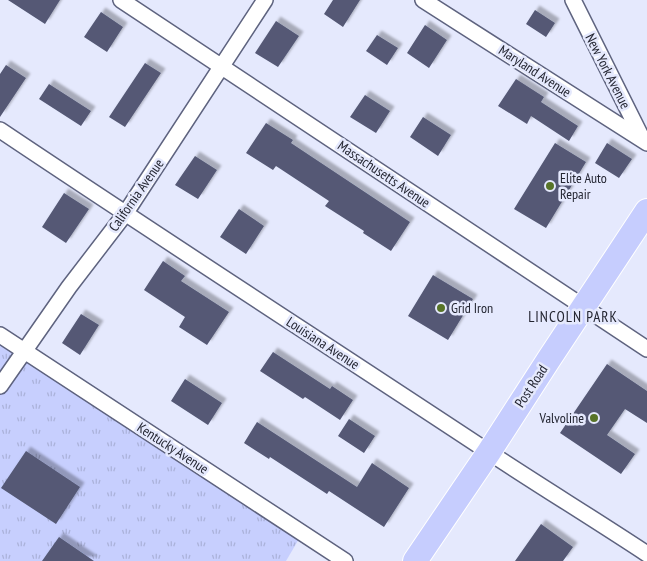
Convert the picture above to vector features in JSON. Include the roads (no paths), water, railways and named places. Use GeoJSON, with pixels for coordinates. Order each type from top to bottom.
{"type":"FeatureCollection","features":[{"type":"Feature","properties":{"kind":"main road","name":"Post Road"},"geometry":{"type":"LineString","coordinates":[[415,561],[647,211]]}},
{"type":"Feature","properties":{"kind":"street","name":"Massachusetts Avenue"},"geometry":{"type":"LineString","coordinates":[[121,0],[647,349]]}},
{"type":"Feature","properties":{"kind":"street","name":"California Avenue"},"geometry":{"type":"LineString","coordinates":[[0,386],[69,287],[125,214],[265,0]]}},
{"type":"Feature","properties":{"kind":"street","name":"Maryland Avenue"},"geometry":{"type":"LineString","coordinates":[[423,0],[645,142]]}},
{"type":"Feature","properties":{"kind":"street","name":"New York Avenue"},"geometry":{"type":"LineString","coordinates":[[572,0],[645,142]]}},
{"type":"Feature","properties":{"kind":"street","name":"Louisiana Avenue"},"geometry":{"type":"LineString","coordinates":[[0,130],[125,214],[647,554]]}},
{"type":"Feature","properties":{"kind":"street","name":"Kentucky Avenue"},"geometry":{"type":"LineString","coordinates":[[0,335],[345,561]]}},
{"type":"Feature","properties":{"kind":"place","name":"Elite Auto Repair"},"geometry":{"type":"Point","coordinates":[550,186]}},
{"type":"Feature","properties":{"kind":"place","name":"Grid Iron"},"geometry":{"type":"Point","coordinates":[441,308]}},
{"type":"Feature","properties":{"kind":"place","name":"Valvoline"},"geometry":{"type":"Point","coordinates":[594,418]}},
{"type":"Feature","properties":{"kind":"district","name":"LINCOLN PARK"},"geometry":{"type":"Point","coordinates":[573,317]}}]}
